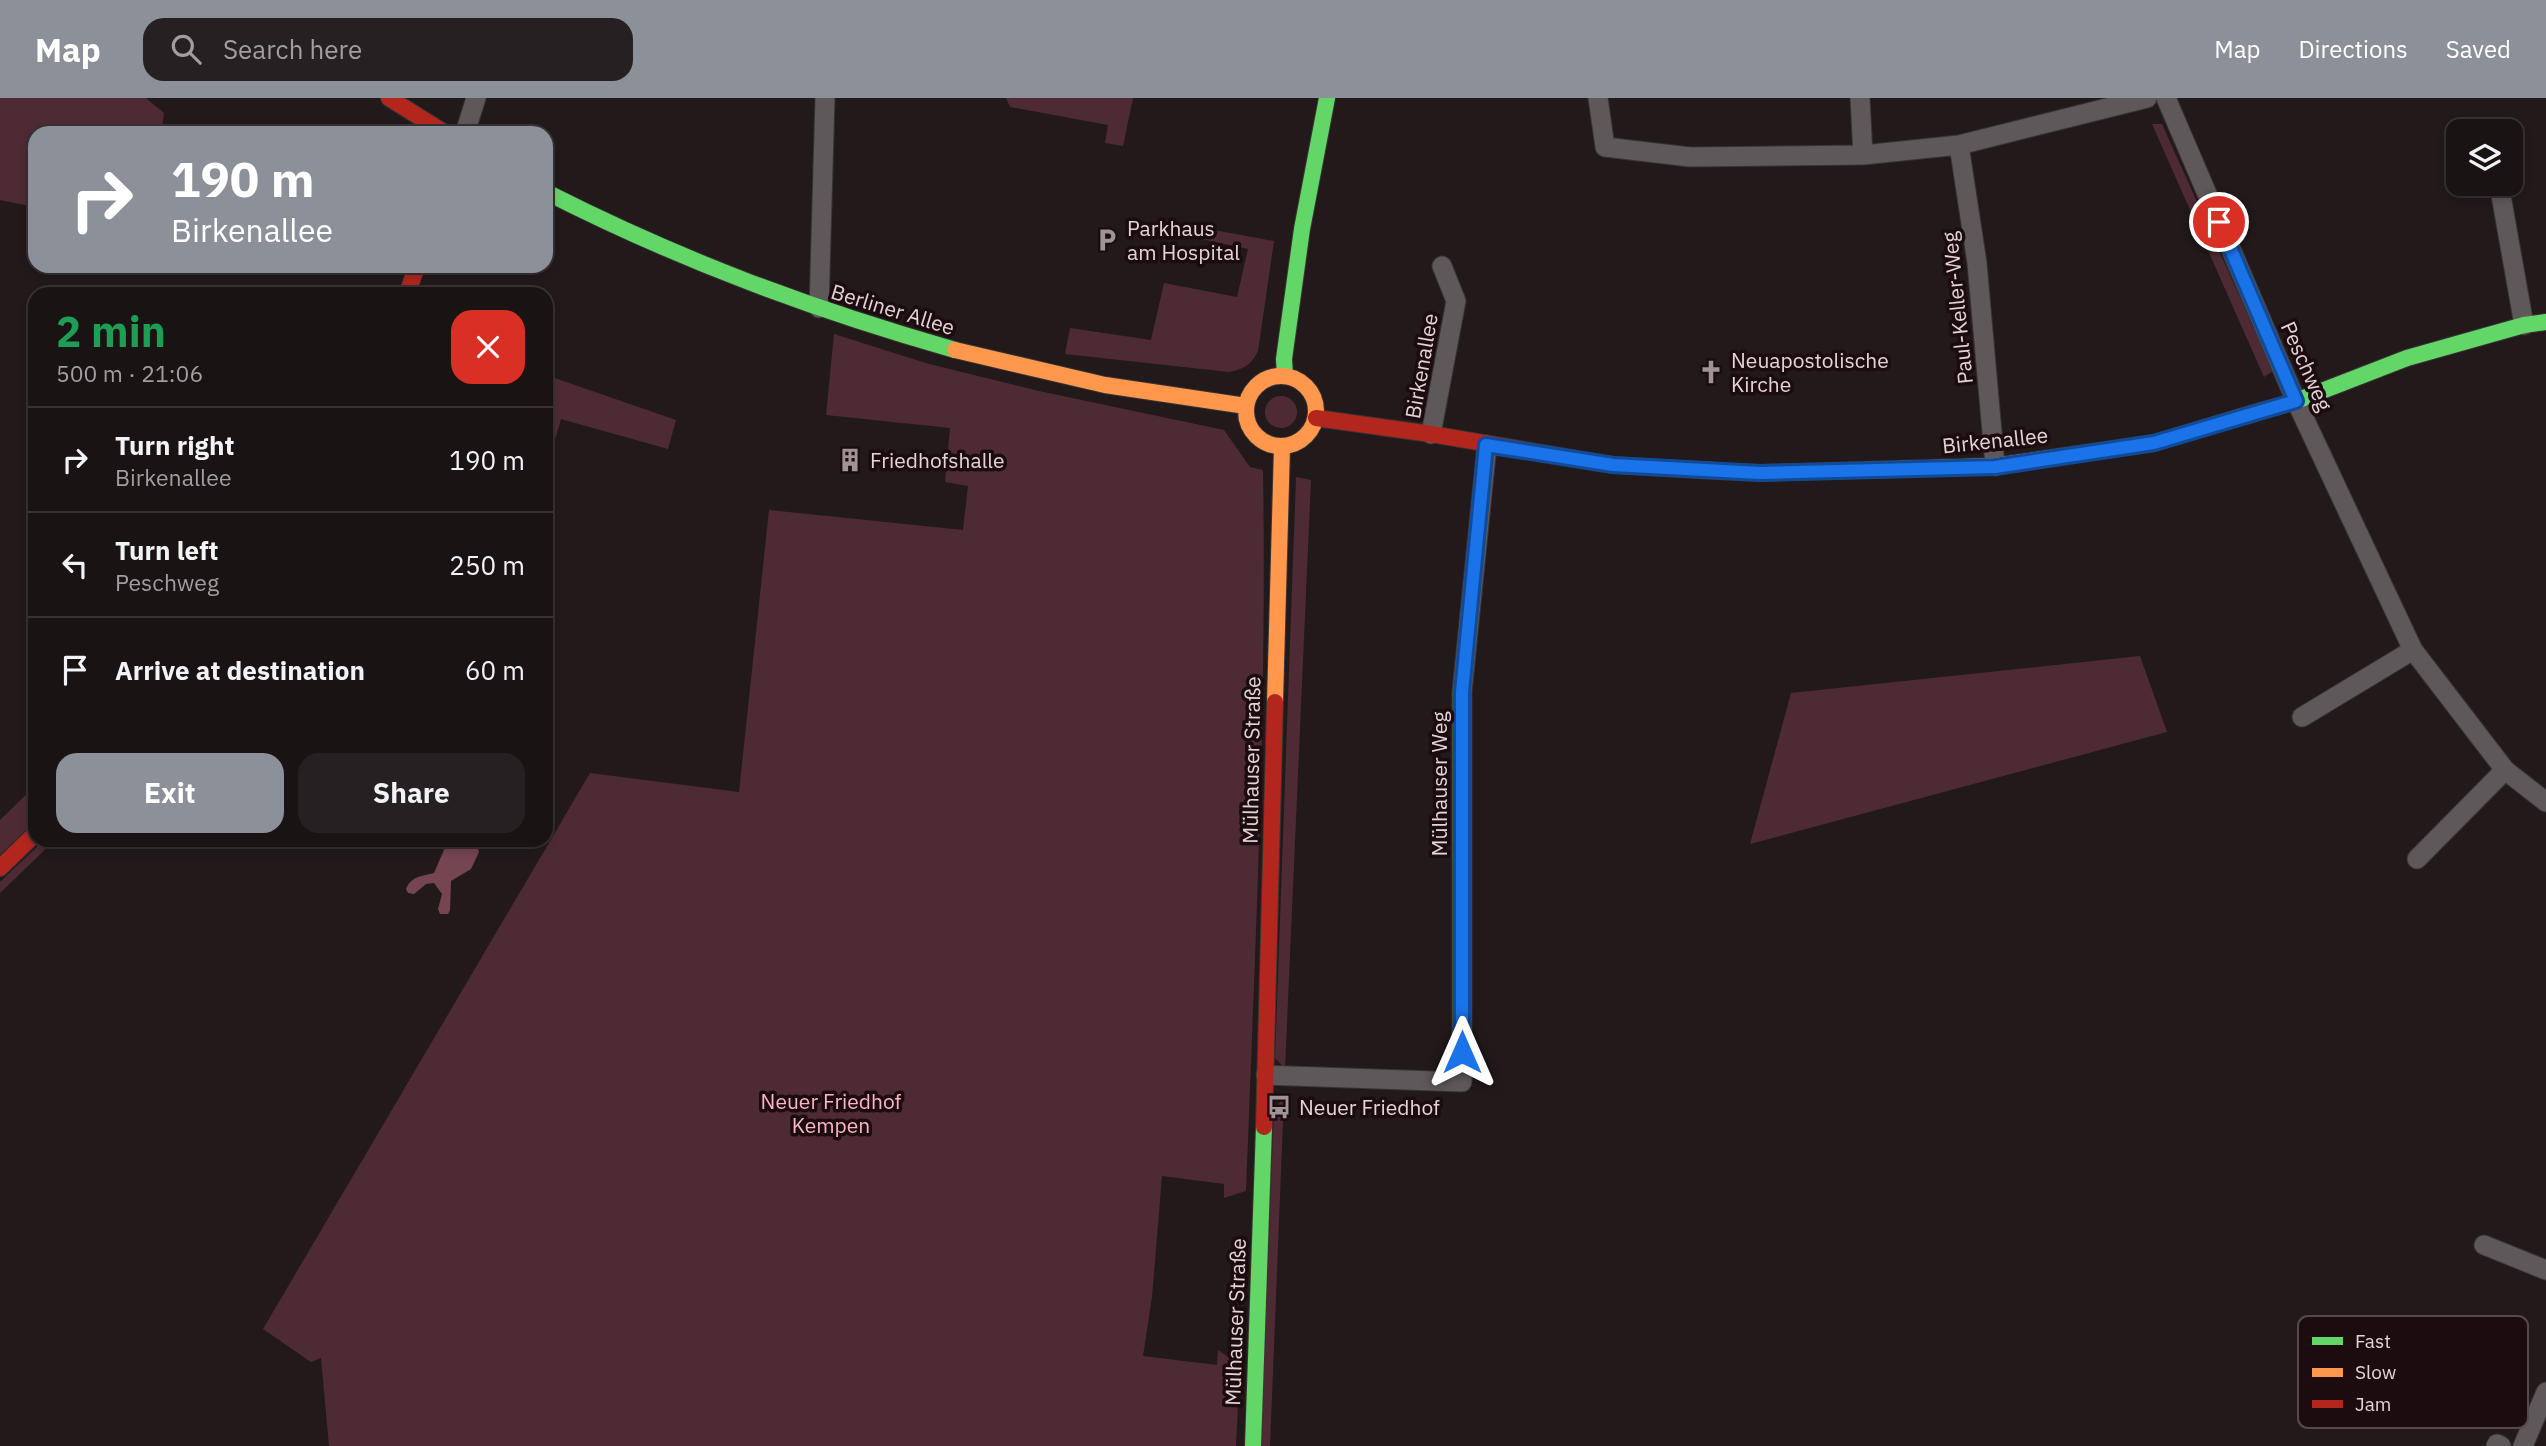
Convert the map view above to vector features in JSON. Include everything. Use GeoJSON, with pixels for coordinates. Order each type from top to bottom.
{"type":"FeatureCollection","features":[{"type":"Feature","properties":{"kind":"street"},"geometry":{"type":"LineString","coordinates":[[389,98],[434,126]]}},
{"type":"Feature","properties":{"kind":"street"},"geometry":{"type":"LineString","coordinates":[[467,126],[477,98]]}},
{"type":"Feature","properties":{"kind":"street"},"geometry":{"type":"LineString","coordinates":[[819,308],[825,98]]}},
{"type":"Feature","properties":{"kind":"street"},"geometry":{"type":"LineString","coordinates":[[1284,376],[1302,229],[1327,98]]}},
{"type":"Feature","properties":{"kind":"street"},"geometry":{"type":"LineString","coordinates":[[1598,98],[1605,147],[1690,157],[1863,155],[1959,145],[2147,98]]}},
{"type":"Feature","properties":{"kind":"street"},"geometry":{"type":"LineString","coordinates":[[1860,98],[1863,155]]}},
{"type":"Feature","properties":{"kind":"street","name":"Peschweg"},"geometry":{"type":"LineString","coordinates":[[2166,98],[2296,401],[2413,650],[2505,770],[2546,802]]}},
{"type":"Feature","properties":{"kind":"street","name":"Paul-Keller-Weg"},"geometry":{"type":"LineString","coordinates":[[1959,145],[1977,263],[1995,467]]}},
{"type":"Feature","properties":{"kind":"street","name":"Berliner Allee"},"geometry":{"type":"LineString","coordinates":[[553,196],[628,233],[737,278],[819,308],[951,350],[1169,396],[1246,406]]}},
{"type":"Feature","properties":{"kind":"street"},"geometry":{"type":"LineString","coordinates":[[2501,196],[2524,325]]}},
{"type":"Feature","properties":{"kind":"street","name":"Birkenallee"},"geometry":{"type":"LineString","coordinates":[[1432,435],[1456,301],[1442,265]]}},
{"type":"Feature","properties":{"kind":"street","name":"Birkenallee"},"geometry":{"type":"LineString","coordinates":[[1316,418],[1613,465],[1760,473],[1995,467],[2154,443],[2296,401],[2407,358],[2524,325],[2546,322]]}},
{"type":"Feature","properties":{"kind":"street"},"geometry":{"type":"LineString","coordinates":[[1284,376],[1296,379],[1306,386],[1312,395],[1316,418],[1312,429],[1304,438],[1282,447],[1263,442],[1255,435],[1249,426],[1246,406],[1256,387],[1264,381],[1284,376]]}},
{"type":"Feature","properties":{"kind":"street","name":"Mülhauser Weg"},"geometry":{"type":"LineString","coordinates":[[1266,1075],[1462,1082],[1462,692],[1486,445]]}},
{"type":"Feature","properties":{"kind":"street","name":"Mülhauser Straße"},"geometry":{"type":"LineString","coordinates":[[1253,1446],[1266,1075],[1282,447]]}},
{"type":"Feature","properties":{"kind":"street"},"geometry":{"type":"LineString","coordinates":[[2302,717],[2413,650]]}},
{"type":"Feature","properties":{"kind":"street"},"geometry":{"type":"LineString","coordinates":[[2417,859],[2505,770]]}},
{"type":"Feature","properties":{"kind":"street"},"geometry":{"type":"LineString","coordinates":[[0,868],[28,841]]}},
{"type":"Feature","properties":{"kind":"street"},"geometry":{"type":"LineString","coordinates":[[2484,1245],[2546,1270]]}},
{"type":"Feature","properties":{"kind":"street"},"geometry":{"type":"LineString","coordinates":[[2523,1446],[2546,1392]]}},
{"type":"Feature","properties":{"kind":"green space"},"geometry":{"type":"Polygon","coordinates":[[[0,98],[146,98],[164,113],[162,126],[28,126],[28,206],[0,200],[0,98]]]}},
{"type":"Feature","properties":{"kind":"green space"},"geometry":{"type":"Polygon","coordinates":[[[1006,98],[1133,98],[1123,146],[1105,143],[1108,125],[1010,107],[1006,98]]]}},
{"type":"Feature","properties":{"kind":"green space"},"geometry":{"type":"Polygon","coordinates":[[[2152,124],[2162,124],[2273,371],[2264,377],[2152,124]]]}},
{"type":"Feature","properties":{"kind":"green space"},"geometry":{"type":"Polygon","coordinates":[[[1176,223],[1274,241],[1258,351],[1253,360],[1243,368],[1229,372],[1065,354],[1070,328],[1151,340],[1164,283],[1237,297],[1248,249],[1174,233],[1176,223]]]}},
{"type":"Feature","properties":{"kind":"green space","name":"Neuer Friedhof Kempen"},"geometry":{"type":"Polygon","coordinates":[[[834,334],[929,364],[1039,391],[1224,430],[1250,467],[1263,470],[1262,740],[1246,1191],[1224,1198],[1224,1184],[1162,1176],[1152,1297],[1143,1356],[1217,1365],[1218,1350],[1240,1365],[1236,1446],[329,1446],[321,1358],[311,1362],[263,1329],[546,847],[553,847],[553,836],[590,773],[739,792],[769,510],[963,530],[968,486],[945,482],[950,428],[826,415],[834,334]]]}},
{"type":"Feature","properties":{"kind":"green space"},"geometry":{"type":"Polygon","coordinates":[[[553,377],[676,420],[668,449],[561,419],[553,446],[553,377]]]}},
{"type":"Feature","properties":{"kind":"green space"},"geometry":{"type":"Polygon","coordinates":[[[1281,396],[1292,401],[1297,412],[1292,423],[1281,428],[1270,423],[1265,412],[1270,401],[1281,396]]]}},
{"type":"Feature","properties":{"kind":"green space"},"geometry":{"type":"Polygon","coordinates":[[[1296,477],[1311,480],[1285,1068],[1275,1058],[1296,477]]]}},
{"type":"Feature","properties":{"kind":"green space"},"geometry":{"type":"Polygon","coordinates":[[[2140,656],[2167,732],[1750,844],[1791,693],[2140,656]]]}},
{"type":"Feature","properties":{"kind":"green space"},"geometry":{"type":"Polygon","coordinates":[[[28,793],[28,828],[0,855],[0,820],[28,793]]]}},
{"type":"Feature","properties":{"kind":"green space"},"geometry":{"type":"Polygon","coordinates":[[[37,847],[48,847],[0,893],[0,882],[37,847]]]}},
{"type":"Feature","properties":{"kind":"green space"},"geometry":{"type":"Polygon","coordinates":[[[1284,1096],[1270,1446],[1260,1446],[1274,1110],[1284,1096]]]}},
{"type":"Feature","properties":{"kind":"shaded area"},"geometry":{"type":"Polygon","coordinates":[[[445,847],[477,847],[479,852],[471,869],[451,881],[448,914],[440,914],[438,909],[442,894],[434,883],[426,884],[414,894],[408,893],[406,889],[414,879],[434,873],[445,847]]]}},
{"type":"Feature","properties":{"kind":"traffic: fast"},"geometry":{"type":"LineString","coordinates":[[1285,376],[1284,359],[1302,229],[1327,98]]}},
{"type":"Feature","properties":{"kind":"traffic: fast"},"geometry":{"type":"LineString","coordinates":[[553,196],[646,240],[747,281],[849,318],[955,350]]}},
{"type":"Feature","properties":{"kind":"traffic: fast"},"geometry":{"type":"LineString","coordinates":[[2240,417],[2296,401],[2407,358],[2524,325],[2546,322]]}},
{"type":"Feature","properties":{"kind":"traffic: fast"},"geometry":{"type":"LineString","coordinates":[[1253,1446],[1264,1127]]}},
{"type":"Feature","properties":{"kind":"traffic: slow"},"geometry":{"type":"LineString","coordinates":[[955,350],[1105,385],[1246,406]]}},
{"type":"Feature","properties":{"kind":"traffic: slow"},"geometry":{"type":"LineString","coordinates":[[1281,376],[1306,386],[1316,411],[1306,436],[1281,446],[1256,436],[1246,411],[1256,386],[1281,376]]}},
{"type":"Feature","properties":{"kind":"traffic: slow"},"geometry":{"type":"LineString","coordinates":[[1697,470],[1760,473],[1995,466],[2154,443],[2240,417]]}},
{"type":"Feature","properties":{"kind":"traffic: slow"},"geometry":{"type":"LineString","coordinates":[[1275,702],[1282,447]]}},
{"type":"Feature","properties":{"kind":"traffic: jam"},"geometry":{"type":"LineString","coordinates":[[389,98],[434,126]]}},
{"type":"Feature","properties":{"kind":"traffic: jam"},"geometry":{"type":"LineString","coordinates":[[410,287],[414,273]]}},
{"type":"Feature","properties":{"kind":"traffic: jam"},"geometry":{"type":"LineString","coordinates":[[1316,418],[1431,434],[1613,465],[1697,470]]}},
{"type":"Feature","properties":{"kind":"traffic: jam"},"geometry":{"type":"LineString","coordinates":[[1264,1127],[1275,702]]}},
{"type":"Feature","properties":{"kind":"traffic: jam"},"geometry":{"type":"LineString","coordinates":[[0,868],[28,841]]}},
{"type":"Feature","properties":{"kind":"place","name":"Parkhaus am Hospital"},"geometry":{"type":"Point","coordinates":[1107,240]}},
{"type":"Feature","properties":{"kind":"place","name":"Neuapostolische Kirche"},"geometry":{"type":"Point","coordinates":[1711,372]}},
{"type":"Feature","properties":{"kind":"place","name":"Friedhofshalle"},"geometry":{"type":"Point","coordinates":[850,460]}},
{"type":"Feature","properties":{"kind":"place","name":"Neuer Friedhof"},"geometry":{"type":"Point","coordinates":[1279,1107]}},
{"type":"Feature","properties":{"kind":"route"},"geometry":{"type":"LineString","coordinates":[[1462,1052],[1462,692],[1486,445],[1613,465],[1760,473],[1995,467],[2154,443],[2296,401],[2219,222]]}}]}
